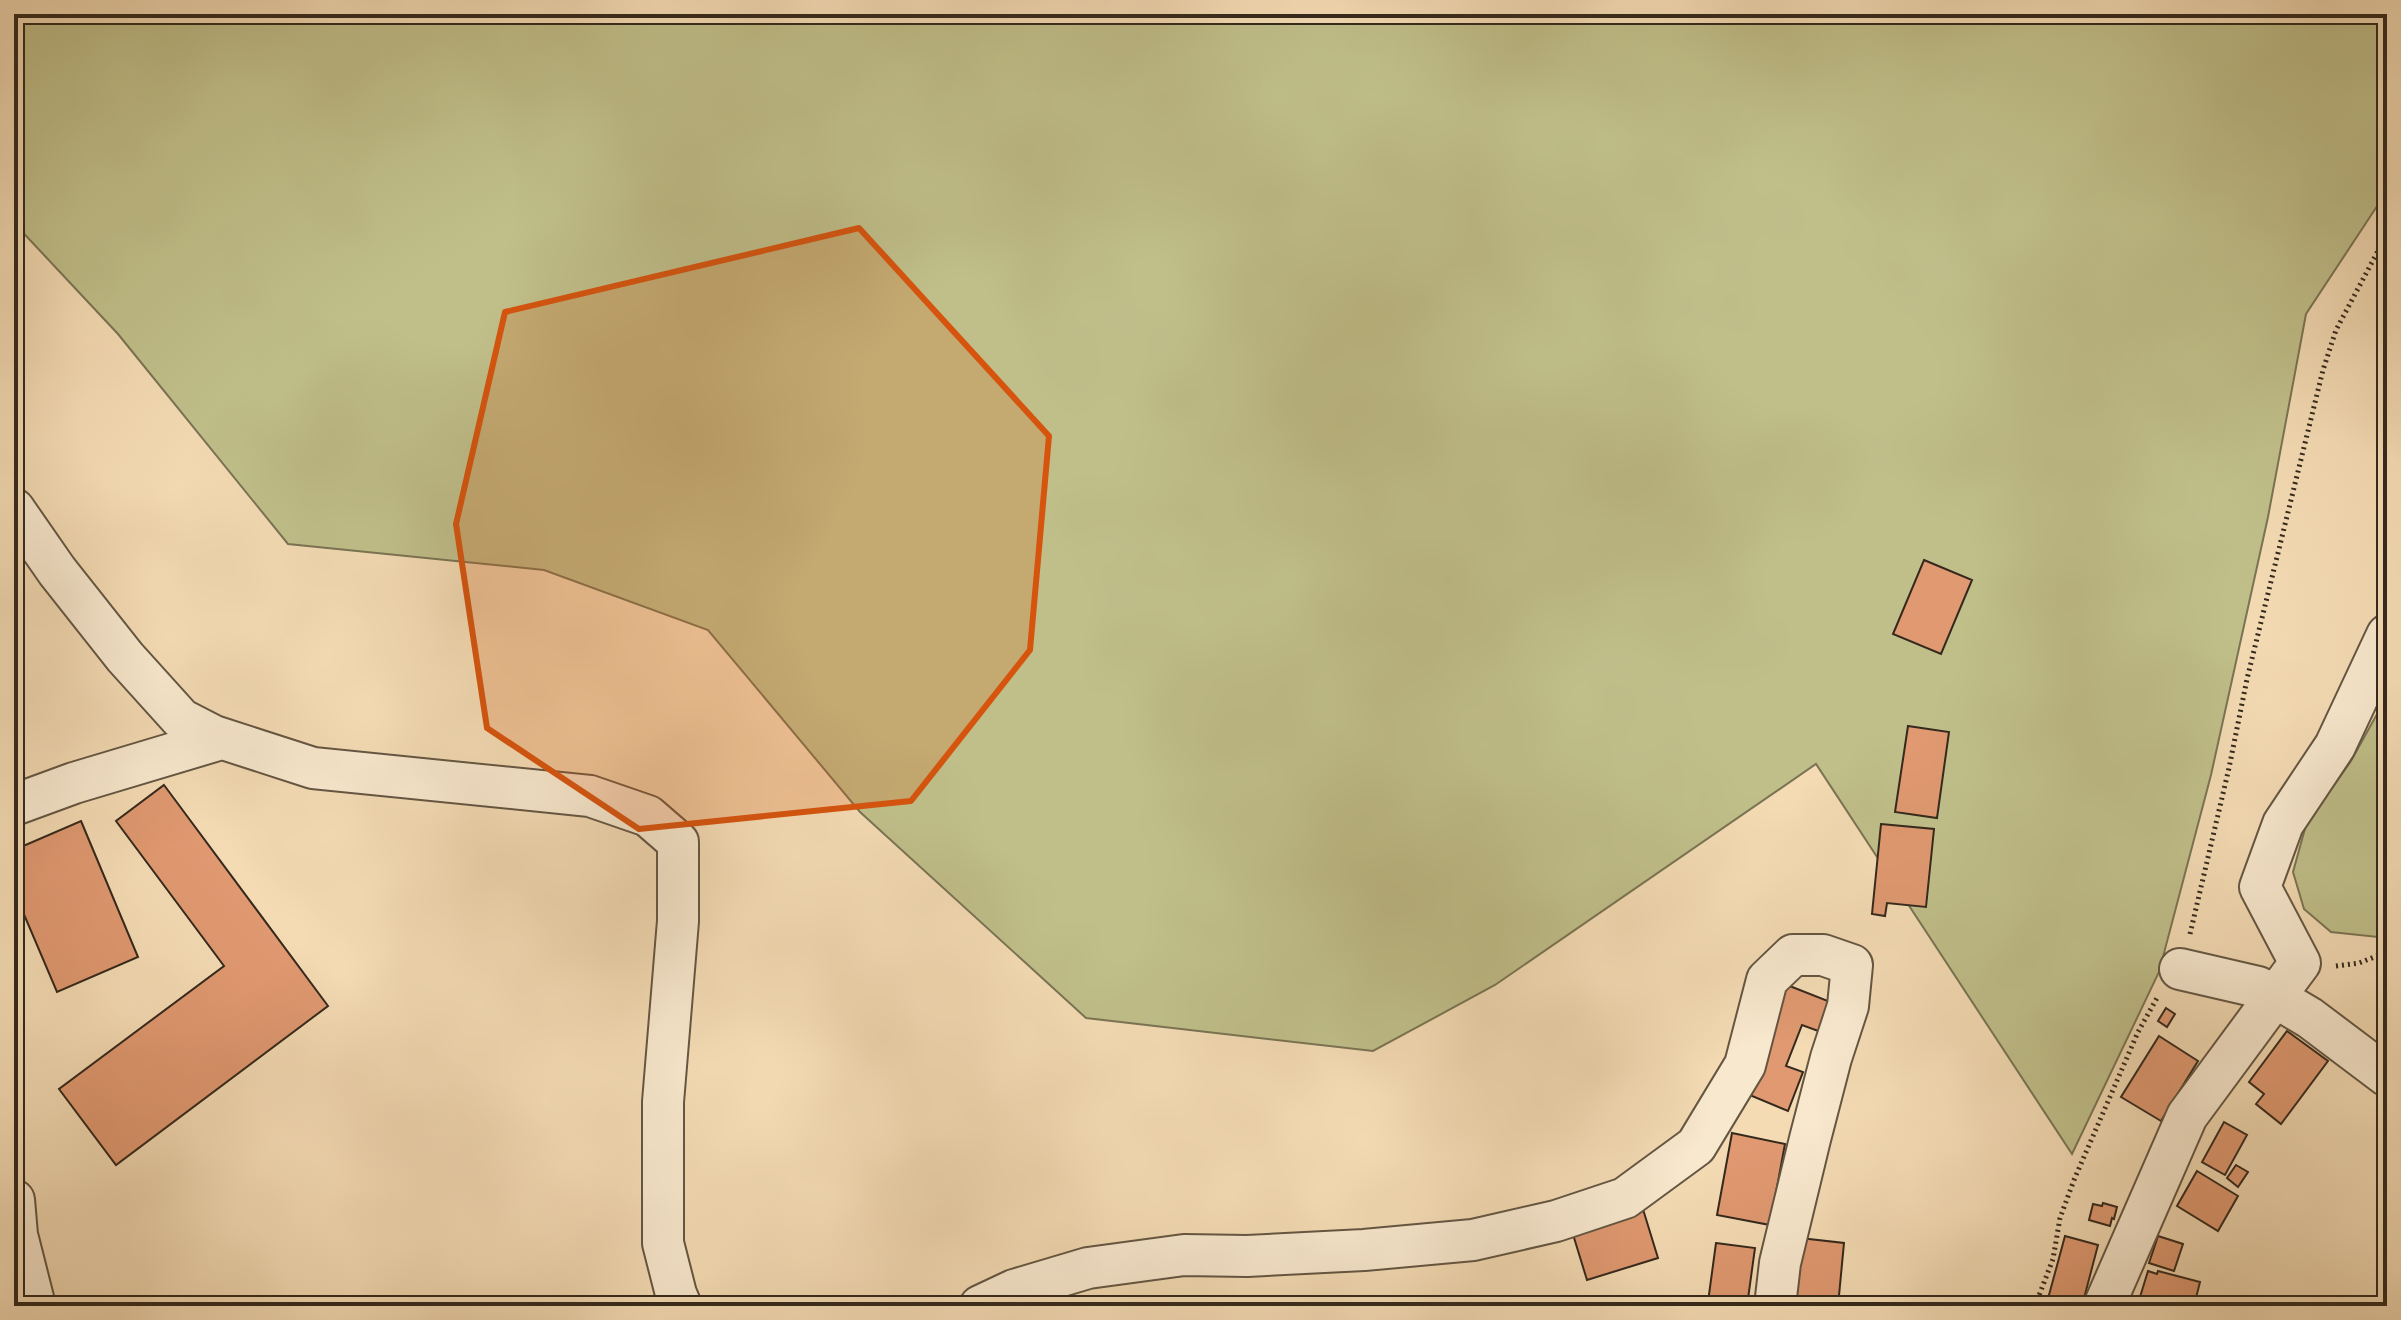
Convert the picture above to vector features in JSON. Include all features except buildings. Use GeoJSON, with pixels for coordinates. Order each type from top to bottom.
{"type":"FeatureCollection","features":[{"type":"Feature","properties":{"kind":"street"},"geometry":{"type":"LineString","coordinates":[[14,509],[57,571],[143,678],[181,719],[221,739],[313,768],[590,796],[648,816],[678,842],[678,921],[663,1102],[663,1243],[681,1306]]}},
{"type":"Feature","properties":{"kind":"street"},"geometry":{"type":"LineString","coordinates":[[2104,1306],[2187,1116],[2300,963],[2260,887],[2283,824],[2335,746],[2387,635]]}},
{"type":"Feature","properties":{"kind":"street"},"geometry":{"type":"LineString","coordinates":[[14,805],[74,783],[221,739]]}},
{"type":"Feature","properties":{"kind":"street"},"geometry":{"type":"LineString","coordinates":[[980,1306],[1014,1290],[1088,1268],[1184,1255],[1335,1252],[1473,1240],[1556,1221],[1625,1198],[1696,1146],[1745,1065],[1767,980],[1793,955],[1823,955],[1852,965],[1848,1006],[1810,1139],[1780,1263],[1775,1306]]}},
{"type":"Feature","properties":{"kind":"street"},"geometry":{"type":"LineString","coordinates":[[2180,969],[2258,987],[2310,1018],[2387,1076]]}},
{"type":"Feature","properties":{"kind":"street"},"geometry":{"type":"LineString","coordinates":[[14,1200],[17,1235],[35,1306]]}},
{"type":"Feature","properties":{"kind":"path"},"geometry":{"type":"LineString","coordinates":[[2035,1306],[2053,1259],[2060,1218],[2089,1144],[2138,1032],[2164,983],[2180,969],[2323,370],[2336,330],[2387,234]]}},
{"type":"Feature","properties":{"kind":"path"},"geometry":{"type":"LineString","coordinates":[[2300,963],[2329,967],[2359,963],[2387,952]]}},
{"type":"Feature","properties":{"kind":"highlighted area"},"geometry":{"type":"Polygon","coordinates":[[[859,228],[1049,436],[1030,650],[911,801],[639,829],[487,728],[456,524],[505,312],[859,228]]]}},
{"type":"Feature","properties":{"kind":"shaded area"},"geometry":{"type":"Polygon","coordinates":[[[14,14],[2387,14],[2387,191],[2306,314],[2268,517],[2211,775],[2159,972],[2072,1154],[1816,764],[1495,985],[1373,1051],[1086,1018],[860,812],[708,630],[544,570],[288,544],[118,334],[14,223],[14,14]]]}},
{"type":"Feature","properties":{"kind":"shaded area"},"geometry":{"type":"Polygon","coordinates":[[[2387,696],[2387,938],[2331,932],[2304,909],[2293,872],[2306,825],[2351,761],[2387,696]]]}}]}
